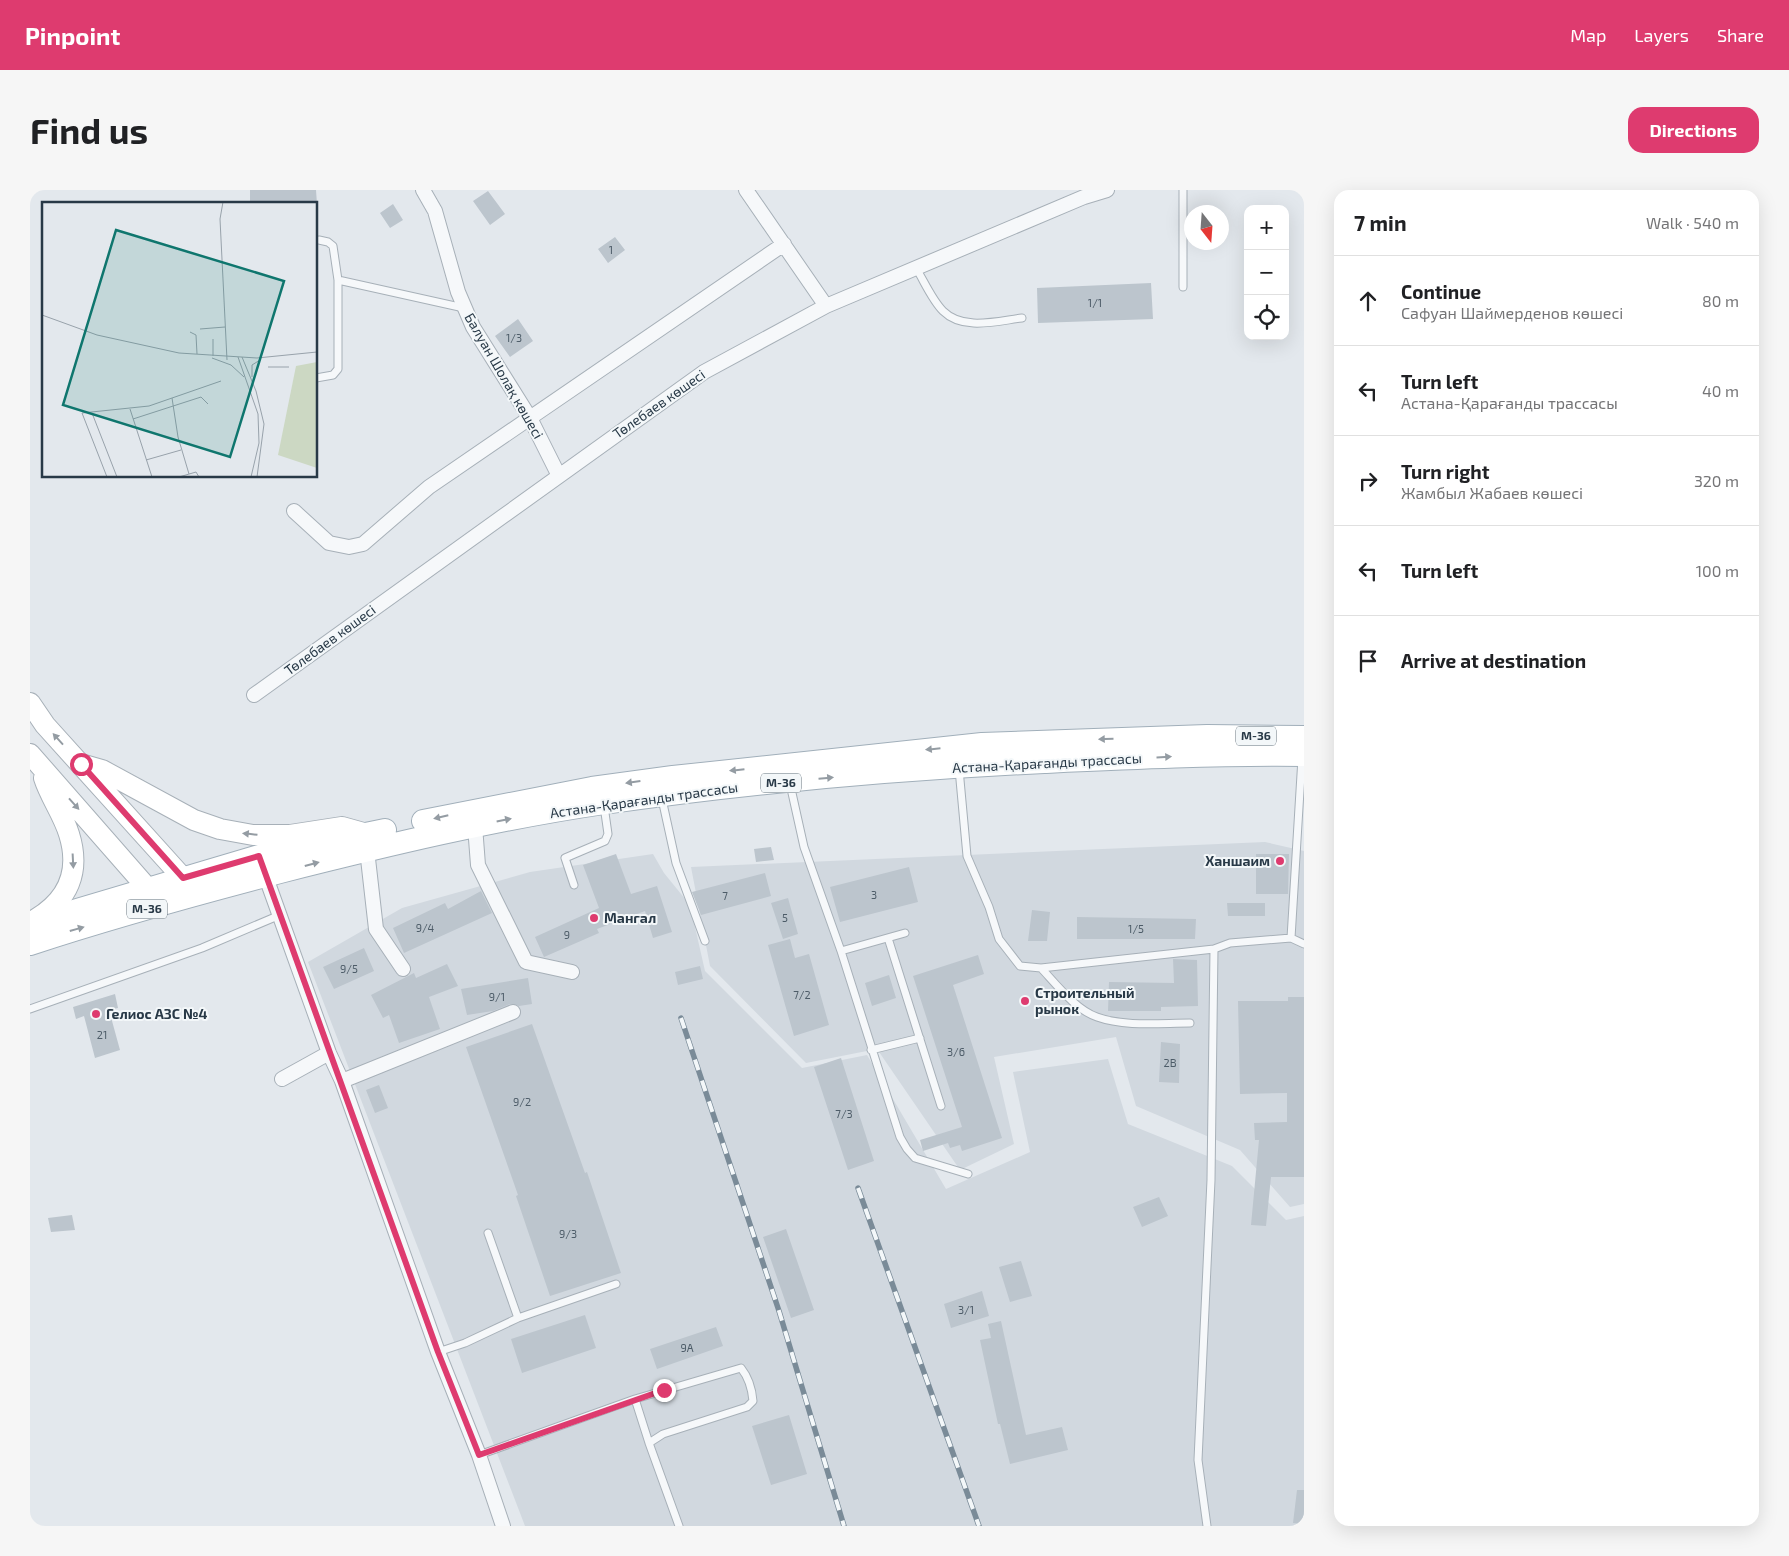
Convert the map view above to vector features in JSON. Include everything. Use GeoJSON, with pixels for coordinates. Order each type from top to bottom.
{"type":"FeatureCollection","features":[{"type":"Feature","properties":{"kind":"main road"},"geometry":{"type":"LineString","coordinates":[[30,703],[45,725],[81,764],[184,888]]}},
{"type":"Feature","properties":{"kind":"main road","name":"Астана-Қарағанды трассасы"},"geometry":{"type":"LineString","coordinates":[[30,924],[155,896],[262,866],[367,842],[474,810],[592,788],[673,777],[972,745],[1208,736],[1303,758]]}},
{"type":"Feature","properties":{"kind":"main road","name":"Астана-Қарағанды трассасы"},"geometry":{"type":"LineString","coordinates":[[367,842],[475,826],[604,803],[790,782],[958,766],[1219,754],[1303,758]]}},
{"type":"Feature","properties":{"kind":"main road"},"geometry":{"type":"LineString","coordinates":[[35,760],[155,896]]}},
{"type":"Feature","properties":{"kind":"main road"},"geometry":{"type":"LineString","coordinates":[[30,924],[50,911],[60,901],[66,892],[73,871],[69,834],[48,792],[35,760]]}},
{"type":"Feature","properties":{"kind":"main road"},"geometry":{"type":"LineString","coordinates":[[81,764],[102,770],[194,820],[220,830],[253,834],[290,835],[342,827],[367,842]]}},
{"type":"Feature","properties":{"kind":"main road","name":"Астана-Қарағанды трассасы"},"geometry":{"type":"LineString","coordinates":[[30,944],[155,896]]}},
{"type":"Feature","properties":{"kind":"street","name":"Балуан Шолақ көшесі"},"geometry":{"type":"LineString","coordinates":[[423,190],[435,211],[458,292],[473,326],[530,418],[559,476]]}},
{"type":"Feature","properties":{"kind":"street"},"geometry":{"type":"LineString","coordinates":[[746,190],[826,306]]}},
{"type":"Feature","properties":{"kind":"street","name":"Төлебаев көшесі"},"geometry":{"type":"LineString","coordinates":[[254,695],[704,372],[826,306],[916,268],[1082,193],[1107,190]]}},
{"type":"Feature","properties":{"kind":"street"},"geometry":{"type":"LineString","coordinates":[[294,511],[329,543],[349,547],[363,544],[429,487],[784,244]]}},
{"type":"Feature","properties":{"kind":"street"},"geometry":{"type":"LineString","coordinates":[[475,826],[478,865],[526,962],[572,972]]}},
{"type":"Feature","properties":{"kind":"street"},"geometry":{"type":"LineString","coordinates":[[367,842],[376,930],[402,969]]}},
{"type":"Feature","properties":{"kind":"street"},"geometry":{"type":"LineString","coordinates":[[262,866],[329,1053],[342,1081],[438,1352],[479,1455],[503,1526]]}},
{"type":"Feature","properties":{"kind":"street"},"geometry":{"type":"LineString","coordinates":[[342,1081],[513,1012]]}},
{"type":"Feature","properties":{"kind":"street"},"geometry":{"type":"LineString","coordinates":[[282,1079],[329,1053]]}},
{"type":"Feature","properties":{"kind":"lane"},"geometry":{"type":"LineString","coordinates":[[1183,190],[1183,286]]}},
{"type":"Feature","properties":{"kind":"lane"},"geometry":{"type":"LineString","coordinates":[[318,378],[333,375],[338,369],[338,280],[333,246],[328,242],[319,240]]}},
{"type":"Feature","properties":{"kind":"lane"},"geometry":{"type":"LineString","coordinates":[[916,268],[942,310],[953,319],[971,324],[1022,318]]}},
{"type":"Feature","properties":{"kind":"lane"},"geometry":{"type":"LineString","coordinates":[[338,280],[465,308]]}},
{"type":"Feature","properties":{"kind":"lane"},"geometry":{"type":"LineString","coordinates":[[1291,938],[1303,758]]}},
{"type":"Feature","properties":{"kind":"lane"},"geometry":{"type":"LineString","coordinates":[[958,766],[967,856],[989,907],[999,939],[1020,966],[1041,968],[1214,949],[1230,943],[1291,938],[1304,944]]}},
{"type":"Feature","properties":{"kind":"lane"},"geometry":{"type":"LineString","coordinates":[[790,782],[804,847],[841,951],[871,1050],[907,1149],[915,1158],[968,1174]]}},
{"type":"Feature","properties":{"kind":"lane"},"geometry":{"type":"LineString","coordinates":[[662,796],[676,863],[705,941]]}},
{"type":"Feature","properties":{"kind":"lane"},"geometry":{"type":"LineString","coordinates":[[574,885],[565,858],[605,841],[608,834],[604,803]]}},
{"type":"Feature","properties":{"kind":"lane"},"geometry":{"type":"LineString","coordinates":[[30,1009],[202,948],[280,915]]}},
{"type":"Feature","properties":{"kind":"lane"},"geometry":{"type":"LineString","coordinates":[[841,951],[905,933]]}},
{"type":"Feature","properties":{"kind":"lane"},"geometry":{"type":"LineString","coordinates":[[888,938],[941,1106]]}},
{"type":"Feature","properties":{"kind":"lane"},"geometry":{"type":"LineString","coordinates":[[1207,1526],[1198,1460],[1211,1180],[1214,949]]}},
{"type":"Feature","properties":{"kind":"lane"},"geometry":{"type":"LineString","coordinates":[[1041,968],[1069,998],[1096,1017],[1132,1023],[1190,1023]]}},
{"type":"Feature","properties":{"kind":"lane"},"geometry":{"type":"LineString","coordinates":[[871,1050],[920,1038]]}},
{"type":"Feature","properties":{"kind":"lane"},"geometry":{"type":"LineString","coordinates":[[488,1233],[518,1318]]}},
{"type":"Feature","properties":{"kind":"lane"},"geometry":{"type":"LineString","coordinates":[[438,1352],[465,1343],[518,1318],[616,1284]]}},
{"type":"Feature","properties":{"kind":"lane"},"geometry":{"type":"LineString","coordinates":[[479,1455],[635,1399],[741,1368],[747,1375],[753,1401],[746,1407],[663,1434],[649,1443]]}},
{"type":"Feature","properties":{"kind":"lane"},"geometry":{"type":"LineString","coordinates":[[635,1399],[680,1526]]}},
{"type":"Feature","properties":{"kind":"shaded area","name":"Строительный рынок"},"geometry":{"type":"Polygon","coordinates":[[[1265,842],[1304,851],[1304,1204],[1290,1207],[1240,1150],[1136,1106],[1116,1037],[994,1057],[1014,1144],[960,1170],[877,1049],[806,1063],[710,966],[691,867],[1265,842]]]}},
{"type":"Feature","properties":{"kind":"shaded area"},"geometry":{"type":"Polygon","coordinates":[[[653,854],[664,873],[690,905],[705,971],[802,1068],[867,1055],[946,1189],[1030,1152],[1013,1072],[1108,1059],[1128,1124],[1232,1166],[1286,1220],[1304,1216],[1304,1526],[525,1526],[308,962],[402,908],[530,872],[653,854]]]}},
{"type":"Feature","properties":{"kind":"building"},"geometry":{"type":"Polygon","coordinates":[[[250,190],[316,190],[317,202],[250,202],[250,190]]]}},
{"type":"Feature","properties":{"kind":"building"},"geometry":{"type":"Polygon","coordinates":[[[488,191],[505,214],[490,225],[473,201],[488,191]]]}},
{"type":"Feature","properties":{"kind":"building"},"geometry":{"type":"Polygon","coordinates":[[[393,204],[403,220],[390,228],[380,213],[393,204]]]}},
{"type":"Feature","properties":{"kind":"building"},"geometry":{"type":"Polygon","coordinates":[[[615,237],[625,250],[608,263],[598,249],[615,237]]]}},
{"type":"Feature","properties":{"kind":"building"},"geometry":{"type":"Polygon","coordinates":[[[1151,283],[1153,319],[1038,323],[1037,288],[1151,283]]]}},
{"type":"Feature","properties":{"kind":"building"},"geometry":{"type":"Polygon","coordinates":[[[518,319],[533,341],[510,357],[495,336],[518,319]]]}},
{"type":"Feature","properties":{"kind":"building"},"geometry":{"type":"Polygon","coordinates":[[[771,847],[774,860],[756,862],[754,849],[771,847]]]}},
{"type":"Feature","properties":{"kind":"building"},"geometry":{"type":"Polygon","coordinates":[[[616,854],[631,894],[657,886],[672,932],[653,938],[645,911],[597,929],[599,933],[544,957],[535,937],[599,908],[583,865],[616,854]]]}},
{"type":"Feature","properties":{"kind":"building"},"geometry":{"type":"Polygon","coordinates":[[[1256,854],[1289,854],[1288,894],[1256,894],[1256,854]]]}},
{"type":"Feature","properties":{"kind":"building"},"geometry":{"type":"Polygon","coordinates":[[[909,867],[918,902],[840,922],[830,887],[909,867]]]}},
{"type":"Feature","properties":{"kind":"building"},"geometry":{"type":"Polygon","coordinates":[[[765,873],[771,896],[701,915],[692,892],[765,873]]]}},
{"type":"Feature","properties":{"kind":"building"},"geometry":{"type":"Polygon","coordinates":[[[481,891],[492,913],[404,953],[393,928],[445,903],[448,909],[481,891]]]}},
{"type":"Feature","properties":{"kind":"building"},"geometry":{"type":"Polygon","coordinates":[[[788,898],[798,934],[783,939],[771,903],[788,898]]]}},
{"type":"Feature","properties":{"kind":"building"},"geometry":{"type":"Polygon","coordinates":[[[1227,903],[1265,903],[1265,916],[1228,916],[1227,903]]]}},
{"type":"Feature","properties":{"kind":"building"},"geometry":{"type":"Polygon","coordinates":[[[1032,910],[1050,912],[1047,941],[1028,941],[1032,910]]]}},
{"type":"Feature","properties":{"kind":"building"},"geometry":{"type":"Polygon","coordinates":[[[1077,917],[1196,919],[1195,939],[1077,939],[1077,917]]]}},
{"type":"Feature","properties":{"kind":"building"},"geometry":{"type":"Polygon","coordinates":[[[790,939],[795,958],[809,954],[829,1025],[794,1036],[768,945],[790,939]]]}},
{"type":"Feature","properties":{"kind":"building"},"geometry":{"type":"Polygon","coordinates":[[[364,948],[374,971],[334,989],[323,967],[364,948]]]}},
{"type":"Feature","properties":{"kind":"building"},"geometry":{"type":"Polygon","coordinates":[[[978,955],[984,974],[953,985],[1002,1138],[962,1151],[960,1145],[950,1148],[948,1143],[923,1151],[920,1140],[962,1127],[913,976],[978,955]]]}},
{"type":"Feature","properties":{"kind":"building"},"geometry":{"type":"Polygon","coordinates":[[[1173,959],[1197,960],[1198,1006],[1161,1007],[1161,1011],[1108,1011],[1109,982],[1174,983],[1173,959]]]}},
{"type":"Feature","properties":{"kind":"building"},"geometry":{"type":"Polygon","coordinates":[[[447,964],[458,986],[429,997],[440,1029],[399,1043],[389,1015],[383,1018],[371,995],[414,973],[416,978],[447,964]]]}},
{"type":"Feature","properties":{"kind":"building"},"geometry":{"type":"Polygon","coordinates":[[[700,966],[703,979],[678,985],[675,972],[700,966]]]}},
{"type":"Feature","properties":{"kind":"building"},"geometry":{"type":"Polygon","coordinates":[[[889,975],[896,998],[872,1006],[865,983],[889,975]]]}},
{"type":"Feature","properties":{"kind":"building"},"geometry":{"type":"Polygon","coordinates":[[[528,978],[532,1004],[519,1006],[510,1004],[493,1011],[467,1015],[461,989],[528,978]]]}},
{"type":"Feature","properties":{"kind":"building"},"geometry":{"type":"Polygon","coordinates":[[[115,994],[118,1008],[109,1010],[120,1050],[95,1058],[84,1016],[76,1019],[73,1007],[115,994]]]}},
{"type":"Feature","properties":{"kind":"building"},"geometry":{"type":"Polygon","coordinates":[[[1288,997],[1304,997],[1304,1177],[1271,1177],[1266,1226],[1251,1225],[1259,1140],[1255,1140],[1254,1123],[1287,1122],[1287,1093],[1240,1094],[1238,1001],[1288,1001],[1288,997]]]}},
{"type":"Feature","properties":{"kind":"building"},"geometry":{"type":"Polygon","coordinates":[[[532,1024],[585,1173],[587,1172],[621,1273],[550,1296],[516,1196],[518,1195],[466,1047],[532,1024]]]}},
{"type":"Feature","properties":{"kind":"building"},"geometry":{"type":"Polygon","coordinates":[[[1161,1042],[1180,1044],[1179,1083],[1159,1082],[1161,1042]]]}},
{"type":"Feature","properties":{"kind":"building"},"geometry":{"type":"Polygon","coordinates":[[[841,1058],[874,1161],[848,1170],[814,1067],[841,1058]]]}},
{"type":"Feature","properties":{"kind":"building"},"geometry":{"type":"Polygon","coordinates":[[[379,1085],[388,1108],[375,1113],[366,1090],[379,1085]]]}},
{"type":"Feature","properties":{"kind":"building"},"geometry":{"type":"Polygon","coordinates":[[[1159,1197],[1168,1216],[1142,1227],[1133,1207],[1159,1197]]]}},
{"type":"Feature","properties":{"kind":"building"},"geometry":{"type":"Polygon","coordinates":[[[72,1215],[75,1230],[51,1232],[48,1218],[72,1215]]]}},
{"type":"Feature","properties":{"kind":"building"},"geometry":{"type":"Polygon","coordinates":[[[786,1229],[814,1310],[791,1318],[763,1237],[786,1229]]]}},
{"type":"Feature","properties":{"kind":"building"},"geometry":{"type":"Polygon","coordinates":[[[1021,1261],[1032,1296],[1010,1302],[999,1267],[1021,1261]]]}},
{"type":"Feature","properties":{"kind":"building"},"geometry":{"type":"Polygon","coordinates":[[[982,1291],[989,1316],[951,1328],[944,1304],[982,1291]]]}},
{"type":"Feature","properties":{"kind":"building"},"geometry":{"type":"Polygon","coordinates":[[[585,1315],[596,1348],[522,1373],[511,1339],[585,1315]]]}},
{"type":"Feature","properties":{"kind":"building"},"geometry":{"type":"Polygon","coordinates":[[[1001,1321],[1026,1435],[1062,1427],[1068,1450],[1010,1464],[1000,1424],[998,1424],[980,1340],[991,1338],[988,1324],[1001,1321]]]}},
{"type":"Feature","properties":{"kind":"building"},"geometry":{"type":"Polygon","coordinates":[[[716,1327],[723,1346],[657,1369],[650,1349],[716,1327]]]}},
{"type":"Feature","properties":{"kind":"building"},"geometry":{"type":"Polygon","coordinates":[[[789,1415],[807,1474],[771,1485],[752,1426],[789,1415]]]}},
{"type":"Feature","properties":{"kind":"building"},"geometry":{"type":"Polygon","coordinates":[[[1297,1490],[1304,1490],[1304,1524],[1293,1523],[1297,1490]]]}},
{"type":"Feature","properties":{"kind":"railway"},"geometry":{"type":"LineString","coordinates":[[681,1018],[779,1311],[844,1526]]}},
{"type":"Feature","properties":{"kind":"railway"},"geometry":{"type":"LineString","coordinates":[[858,1188],[979,1526]]}},
{"type":"Feature","properties":{"kind":"place","name":"Ханшаим"},"geometry":{"type":"Point","coordinates":[1280,861]}},
{"type":"Feature","properties":{"kind":"place","name":"Мангал"},"geometry":{"type":"Point","coordinates":[594,918]}},
{"type":"Feature","properties":{"kind":"place","name":"Строительный рынок"},"geometry":{"type":"Point","coordinates":[1025,1001]}},
{"type":"Feature","properties":{"kind":"place","name":"Гелиос АЗС №4"},"geometry":{"type":"Point","coordinates":[96,1014]}},
{"type":"Feature","properties":{"kind":"route"},"geometry":{"type":"LineString","coordinates":[[81,764],[183,878],[259,856],[329,1053],[342,1081],[438,1352],[479,1455],[664,1390]]}}]}
